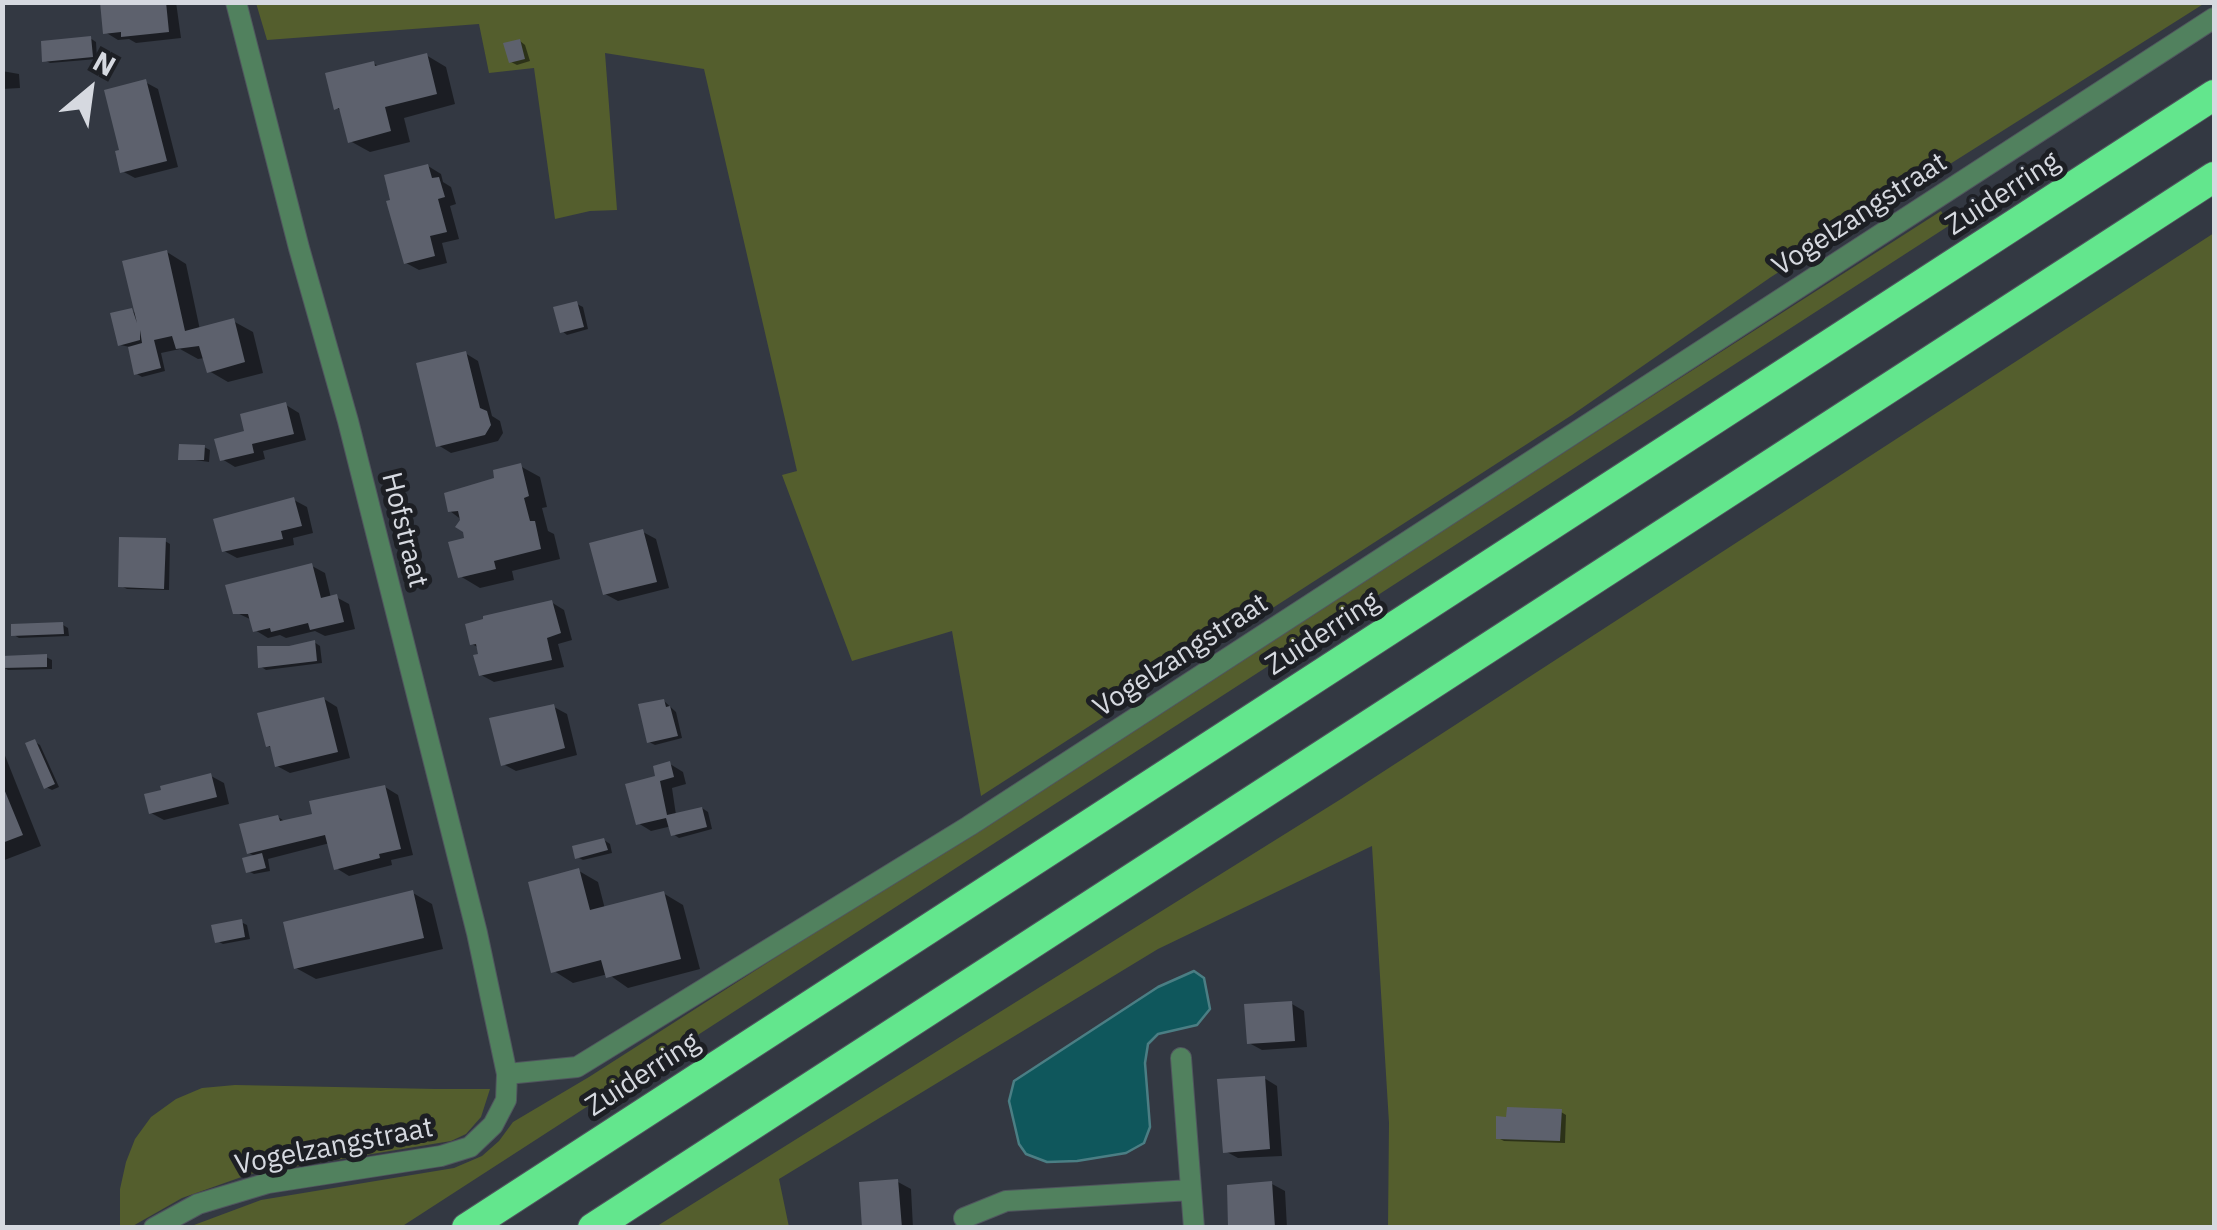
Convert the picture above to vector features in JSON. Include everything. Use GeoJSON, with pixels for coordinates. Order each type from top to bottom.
{"type":"FeatureCollection","features":[{"type":"Feature","properties":{"kind":"highway","name":"Zuiderring"},"geometry":{"type":"LineString","coordinates":[[467,1228],[2214,95]]}},
{"type":"Feature","properties":{"kind":"highway"},"geometry":{"type":"LineString","coordinates":[[592,1228],[2214,177]]}},
{"type":"Feature","properties":{"kind":"street","name":"Hofstraat"},"geometry":{"type":"LineString","coordinates":[[236,2],[348,421],[472,914],[507,1074]]}},
{"type":"Feature","properties":{"kind":"street","name":"Vogelzangstraat"},"geometry":{"type":"LineString","coordinates":[[154,1228],[198,1204],[268,1183],[440,1156],[470,1147],[492,1125],[506,1100],[507,1074],[576,1067],[969,826],[2214,18]]}},
{"type":"Feature","properties":{"kind":"street"},"geometry":{"type":"LineString","coordinates":[[1181,1058],[1194,1228]]}},
{"type":"Feature","properties":{"kind":"street"},"geometry":{"type":"LineString","coordinates":[[964,1218],[1006,1201],[1191,1190]]}},
{"type":"Feature","properties":{"kind":"green space"},"geometry":{"type":"Polygon","coordinates":[[[256,3],[2205,3],[1771,277],[1572,415],[981,796],[952,631],[852,661],[782,475],[797,471],[704,69],[605,53],[617,210],[555,219],[534,68],[489,73],[479,24],[267,40],[256,3]]]}},
{"type":"Feature","properties":{"kind":"green space"},"geometry":{"type":"Polygon","coordinates":[[[1941,211],[1950,225],[401,1227],[186,1228],[261,1200],[454,1168],[482,1156],[513,1122],[1941,211]]]}},
{"type":"Feature","properties":{"kind":"green space"},"geometry":{"type":"Polygon","coordinates":[[[2214,233],[2214,1227],[1388,1227],[1389,1123],[1372,846],[1158,949],[779,1179],[789,1227],[654,1228],[1341,799],[2214,233]]]}},
{"type":"Feature","properties":{"kind":"green space"},"geometry":{"type":"Polygon","coordinates":[[[235,1085],[490,1089],[481,1117],[466,1134],[451,1141],[250,1174],[182,1198],[131,1227],[120,1227],[120,1189],[126,1162],[135,1139],[151,1117],[176,1099],[202,1088],[235,1085]]]}},
{"type":"Feature","properties":{"kind":"water"},"geometry":{"type":"Polygon","coordinates":[[[1194,971],[1204,978],[1210,1009],[1197,1025],[1158,1034],[1148,1044],[1145,1063],[1150,1127],[1144,1143],[1126,1153],[1077,1161],[1047,1162],[1026,1154],[1019,1144],[1009,1101],[1014,1081],[1158,987],[1194,971]]]}},
{"type":"Feature","properties":{"kind":"building"},"geometry":{"type":"Polygon","coordinates":[[[100,2],[166,2],[169,32],[121,37],[121,32],[103,34],[100,2]]]}},
{"type":"Feature","properties":{"kind":"building"},"geometry":{"type":"Polygon","coordinates":[[[91,36],[93,57],[42,62],[41,41],[91,36]]]}},
{"type":"Feature","properties":{"kind":"building"},"geometry":{"type":"Polygon","coordinates":[[[520,39],[525,59],[509,63],[503,43],[520,39]]]}},
{"type":"Feature","properties":{"kind":"building"},"geometry":{"type":"Polygon","coordinates":[[[427,53],[437,94],[385,107],[391,131],[348,143],[325,73],[427,53]]]}},
{"type":"Feature","properties":{"kind":"building"},"geometry":{"type":"Polygon","coordinates":[[[146,79],[167,161],[120,173],[115,151],[119,150],[104,90],[146,79]]]}},
{"type":"Feature","properties":{"kind":"building"},"geometry":{"type":"Polygon","coordinates":[[[428,164],[432,178],[439,177],[445,197],[438,199],[447,232],[430,236],[435,256],[404,264],[386,201],[390,200],[384,175],[428,164]]]}},
{"type":"Feature","properties":{"kind":"building"},"geometry":{"type":"Polygon","coordinates":[[[167,250],[185,331],[234,318],[245,362],[207,373],[199,346],[176,349],[172,336],[154,340],[161,368],[134,375],[128,347],[142,343],[140,330],[140,340],[118,346],[110,313],[132,308],[137,323],[122,261],[167,250]]]}},
{"type":"Feature","properties":{"kind":"building"},"geometry":{"type":"Polygon","coordinates":[[[577,301],[584,327],[560,333],[553,307],[577,301]]]}},
{"type":"Feature","properties":{"kind":"building"},"geometry":{"type":"Polygon","coordinates":[[[466,351],[480,408],[487,411],[491,425],[485,435],[436,447],[416,363],[466,351]]]}},
{"type":"Feature","properties":{"kind":"building"},"geometry":{"type":"Polygon","coordinates":[[[286,402],[294,434],[252,444],[254,453],[220,461],[214,439],[244,431],[240,414],[286,402]]]}},
{"type":"Feature","properties":{"kind":"building"},"geometry":{"type":"Polygon","coordinates":[[[179,444],[205,445],[204,460],[178,460],[179,444]]]}},
{"type":"Feature","properties":{"kind":"building"},"geometry":{"type":"Polygon","coordinates":[[[521,463],[529,496],[524,498],[530,521],[535,521],[541,549],[494,561],[496,569],[458,578],[448,542],[464,538],[463,532],[455,527],[460,520],[458,511],[448,512],[444,493],[494,478],[493,470],[521,463]]]}},
{"type":"Feature","properties":{"kind":"building"},"geometry":{"type":"Polygon","coordinates":[[[294,497],[302,526],[281,531],[283,539],[222,552],[213,519],[294,497]]]}},
{"type":"Feature","properties":{"kind":"building"},"geometry":{"type":"Polygon","coordinates":[[[643,529],[657,582],[603,595],[589,543],[643,529]]]}},
{"type":"Feature","properties":{"kind":"building"},"geometry":{"type":"Polygon","coordinates":[[[119,537],[166,538],[164,589],[118,587],[119,537]]]}},
{"type":"Feature","properties":{"kind":"building"},"geometry":{"type":"Polygon","coordinates":[[[312,563],[321,598],[337,594],[344,622],[310,630],[308,623],[253,632],[248,614],[233,614],[225,585],[312,563]]]}},
{"type":"Feature","properties":{"kind":"building"},"geometry":{"type":"Polygon","coordinates":[[[552,600],[561,633],[547,638],[552,660],[479,676],[473,655],[478,654],[476,644],[470,645],[465,624],[552,600]]]}},
{"type":"Feature","properties":{"kind":"building"},"geometry":{"type":"Polygon","coordinates":[[[63,622],[64,634],[11,636],[11,624],[63,622]]]}},
{"type":"Feature","properties":{"kind":"building"},"geometry":{"type":"Polygon","coordinates":[[[315,640],[317,661],[258,668],[257,646],[289,646],[315,640]]]}},
{"type":"Feature","properties":{"kind":"building"},"geometry":{"type":"Polygon","coordinates":[[[47,654],[47,667],[2,668],[2,656],[47,654]]]}},
{"type":"Feature","properties":{"kind":"building"},"geometry":{"type":"Polygon","coordinates":[[[324,697],[338,752],[275,767],[257,713],[324,697]]]}},
{"type":"Feature","properties":{"kind":"building"},"geometry":{"type":"Polygon","coordinates":[[[664,699],[666,707],[670,706],[678,736],[647,743],[638,704],[664,699]]]}},
{"type":"Feature","properties":{"kind":"building"},"geometry":{"type":"Polygon","coordinates":[[[554,704],[565,748],[501,766],[489,718],[554,704]]]}},
{"type":"Feature","properties":{"kind":"building"},"geometry":{"type":"Polygon","coordinates":[[[35,739],[55,784],[44,789],[25,743],[35,739]]]}},
{"type":"Feature","properties":{"kind":"building"},"geometry":{"type":"Polygon","coordinates":[[[670,761],[674,777],[660,781],[667,815],[702,807],[707,827],[671,836],[666,818],[636,825],[625,784],[655,776],[653,766],[670,761]]]}},
{"type":"Feature","properties":{"kind":"building"},"geometry":{"type":"Polygon","coordinates":[[[211,773],[217,797],[149,814],[144,794],[211,773]]]}},
{"type":"Feature","properties":{"kind":"building"},"geometry":{"type":"Polygon","coordinates":[[[2,784],[23,835],[2,843],[2,784]]]}},
{"type":"Feature","properties":{"kind":"building"},"geometry":{"type":"Polygon","coordinates":[[[385,785],[401,849],[334,870],[325,835],[247,854],[239,824],[278,815],[280,821],[312,814],[309,801],[385,785]]]}},
{"type":"Feature","properties":{"kind":"building"},"geometry":{"type":"Polygon","coordinates":[[[604,838],[608,850],[575,859],[572,846],[604,838]]]}},
{"type":"Feature","properties":{"kind":"building"},"geometry":{"type":"Polygon","coordinates":[[[262,853],[266,868],[246,873],[242,858],[262,853]]]}},
{"type":"Feature","properties":{"kind":"building"},"geometry":{"type":"Polygon","coordinates":[[[579,868],[590,910],[664,891],[681,959],[606,978],[601,960],[551,973],[528,882],[579,868]]]}},
{"type":"Feature","properties":{"kind":"building"},"geometry":{"type":"Polygon","coordinates":[[[413,890],[424,938],[294,969],[283,922],[413,890]]]}},
{"type":"Feature","properties":{"kind":"building"},"geometry":{"type":"Polygon","coordinates":[[[242,919],[245,937],[215,943],[211,925],[242,919]]]}},
{"type":"Feature","properties":{"kind":"building"},"geometry":{"type":"Polygon","coordinates":[[[1292,1001],[1295,1041],[1247,1044],[1244,1004],[1292,1001]]]}},
{"type":"Feature","properties":{"kind":"building"},"geometry":{"type":"Polygon","coordinates":[[[1265,1076],[1270,1149],[1223,1153],[1217,1079],[1265,1076]]]}},
{"type":"Feature","properties":{"kind":"building"},"geometry":{"type":"Polygon","coordinates":[[[1507,1107],[1562,1109],[1560,1141],[1496,1139],[1496,1116],[1506,1117],[1507,1107]]]}},
{"type":"Feature","properties":{"kind":"building"},"geometry":{"type":"Polygon","coordinates":[[[898,1179],[902,1228],[862,1228],[859,1182],[898,1179]]]}},
{"type":"Feature","properties":{"kind":"building"},"geometry":{"type":"Polygon","coordinates":[[[1272,1181],[1275,1228],[1228,1228],[1227,1185],[1272,1181]]]}}]}
